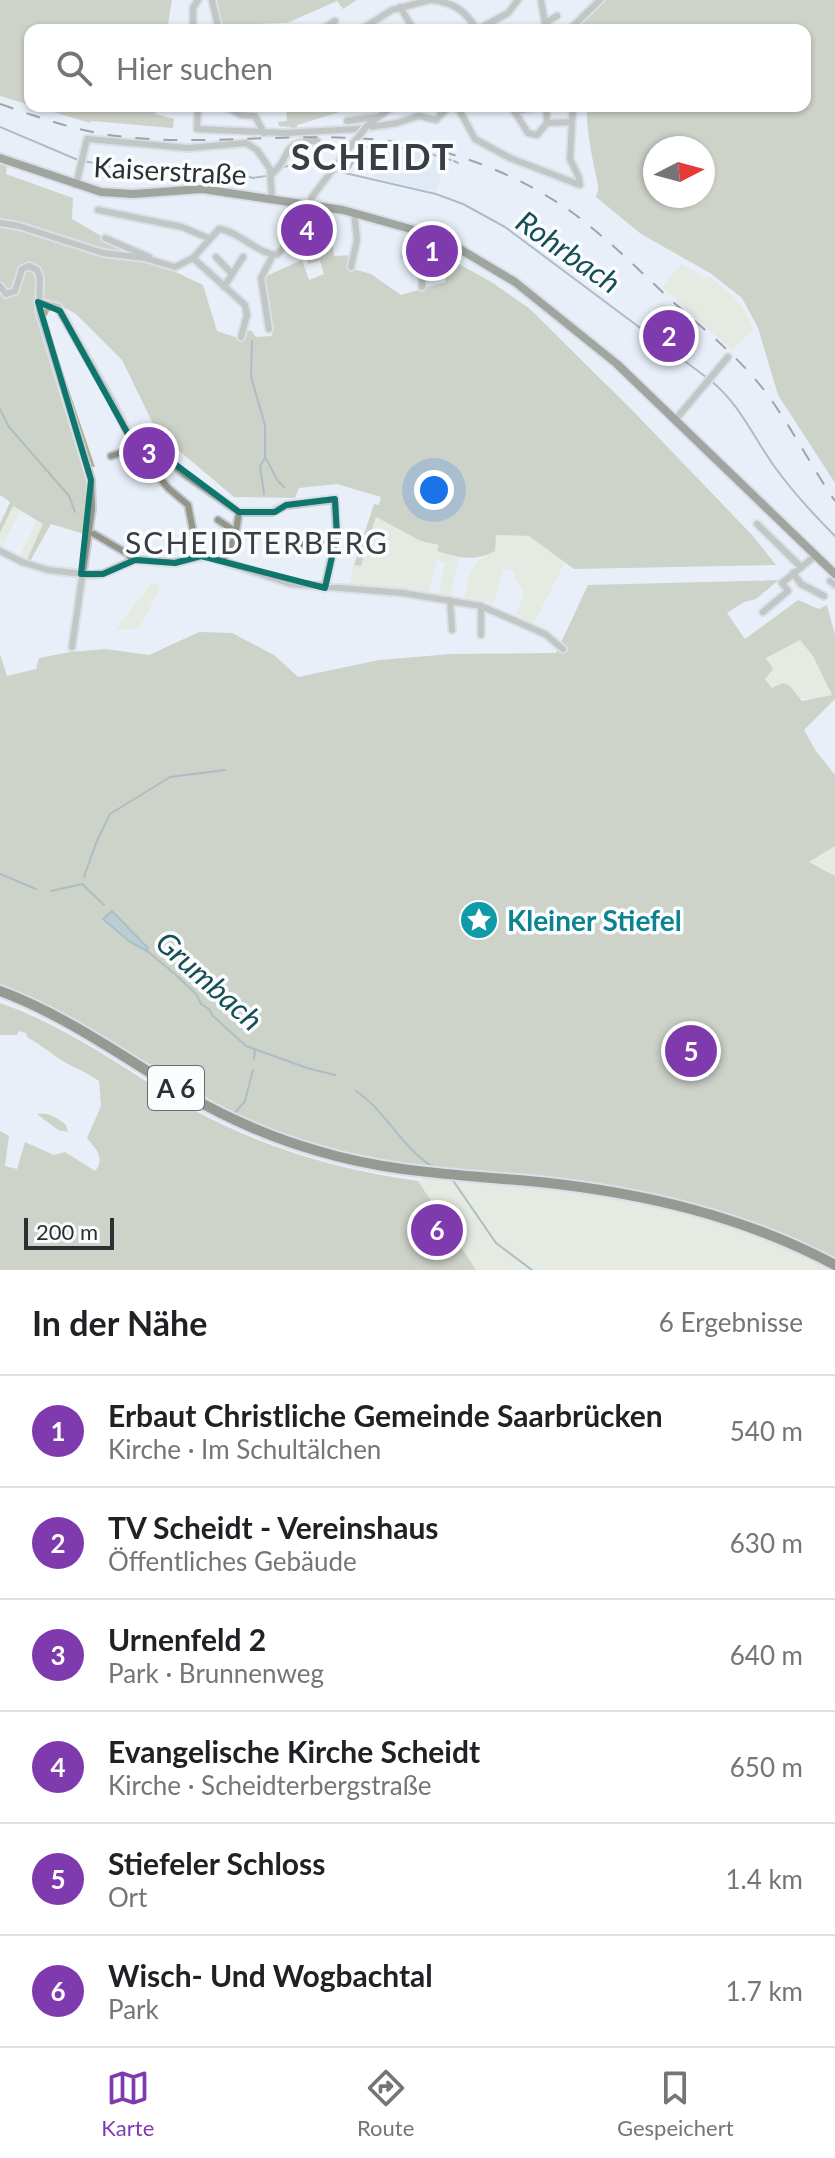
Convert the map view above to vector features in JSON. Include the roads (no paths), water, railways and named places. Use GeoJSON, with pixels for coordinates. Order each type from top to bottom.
{"type":"FeatureCollection","features":[{"type":"Feature","properties":{"kind":"highway","name":"A 6"},"geometry":{"type":"LineString","coordinates":[[0,991],[69,1023],[185,1093],[244,1124],[360,1165]]}},
{"type":"Feature","properties":{"kind":"highway","name":"A 6"},"geometry":{"type":"LineString","coordinates":[[0,998],[67,1028],[222,1121],[280,1146],[360,1165],[506,1182],[674,1209],[749,1232],[834,1267]]}},
{"type":"Feature","properties":{"kind":"main road","name":"Kaiserstraße"},"geometry":{"type":"LineString","coordinates":[[0,158],[76,185],[111,193],[202,189],[354,212],[432,236],[467,252],[515,282],[617,364],[815,556],[833,580]]}},
{"type":"Feature","properties":{"kind":"street"},"geometry":{"type":"LineString","coordinates":[[193,24],[193,8],[198,0]]}},
{"type":"Feature","properties":{"kind":"street"},"geometry":{"type":"LineString","coordinates":[[212,0],[218,24]]}},
{"type":"Feature","properties":{"kind":"street"},"geometry":{"type":"LineString","coordinates":[[372,24],[400,7],[430,0],[461,9],[472,24]]}},
{"type":"Feature","properties":{"kind":"street"},"geometry":{"type":"LineString","coordinates":[[488,24],[508,13],[518,0]]}},
{"type":"Feature","properties":{"kind":"street"},"geometry":{"type":"LineString","coordinates":[[541,0],[545,23],[557,16]]}},
{"type":"Feature","properties":{"kind":"street"},"geometry":{"type":"LineString","coordinates":[[575,24],[600,0]]}},
{"type":"Feature","properties":{"kind":"street"},"geometry":{"type":"LineString","coordinates":[[400,7],[410,24]]}},
{"type":"Feature","properties":{"kind":"street"},"geometry":{"type":"LineString","coordinates":[[330,24],[335,21]]}},
{"type":"Feature","properties":{"kind":"street"},"geometry":{"type":"LineString","coordinates":[[198,112],[197,129],[264,133],[352,129],[392,124],[419,116],[436,120],[443,112]]}},
{"type":"Feature","properties":{"kind":"street"},"geometry":{"type":"LineString","coordinates":[[235,112],[255,116],[264,133]]}},
{"type":"Feature","properties":{"kind":"street"},"geometry":{"type":"LineString","coordinates":[[309,205],[366,123],[384,112],[392,124]]}},
{"type":"Feature","properties":{"kind":"street"},"geometry":{"type":"LineString","coordinates":[[460,112],[475,139],[510,158],[580,185],[570,159],[573,112]]}},
{"type":"Feature","properties":{"kind":"street"},"geometry":{"type":"LineString","coordinates":[[516,112],[532,135],[541,133],[547,123],[546,112]]}},
{"type":"Feature","properties":{"kind":"street"},"geometry":{"type":"LineString","coordinates":[[347,121],[366,123]]}},
{"type":"Feature","properties":{"kind":"street"},"geometry":{"type":"LineString","coordinates":[[547,123],[572,122]]}},
{"type":"Feature","properties":{"kind":"street"},"geometry":{"type":"LineString","coordinates":[[76,185],[87,139],[188,148],[246,143],[255,148],[272,174],[272,199]]}},
{"type":"Feature","properties":{"kind":"street"},"geometry":{"type":"LineString","coordinates":[[272,174],[292,145],[317,141]]}},
{"type":"Feature","properties":{"kind":"street"},"geometry":{"type":"LineString","coordinates":[[269,329],[261,278],[273,255],[288,243],[296,203]]}},
{"type":"Feature","properties":{"kind":"street"},"geometry":{"type":"LineString","coordinates":[[98,210],[182,227],[208,238]]}},
{"type":"Feature","properties":{"kind":"street"},"geometry":{"type":"LineString","coordinates":[[351,267],[357,240],[354,212]]}},
{"type":"Feature","properties":{"kind":"street"},"geometry":{"type":"LineString","coordinates":[[0,223],[19,226],[103,253],[145,258],[175,267],[193,258],[219,229],[273,255]]}},
{"type":"Feature","properties":{"kind":"street"},"geometry":{"type":"LineString","coordinates":[[422,287],[424,259],[432,236]]}},
{"type":"Feature","properties":{"kind":"street"},"geometry":{"type":"LineString","coordinates":[[105,238],[148,256],[155,263]]}},
{"type":"Feature","properties":{"kind":"street"},"geometry":{"type":"LineString","coordinates":[[405,256],[424,259]]}},
{"type":"Feature","properties":{"kind":"street"},"geometry":{"type":"LineString","coordinates":[[216,257],[232,274]]}},
{"type":"Feature","properties":{"kind":"street"},"geometry":{"type":"LineString","coordinates":[[224,287],[243,257]]}},
{"type":"Feature","properties":{"kind":"street"},"geometry":{"type":"LineString","coordinates":[[193,258],[246,307],[247,318],[241,337]]}},
{"type":"Feature","properties":{"kind":"street"},"geometry":{"type":"LineString","coordinates":[[0,286],[6,294],[15,291],[20,271],[27,267],[35,268],[40,274],[38,302],[91,480],[91,536],[81,572],[72,647]]}},
{"type":"Feature","properties":{"kind":"street"},"geometry":{"type":"LineString","coordinates":[[38,302],[55,305],[60,311],[136,448],[168,488],[188,505],[198,557]]}},
{"type":"Feature","properties":{"kind":"street"},"geometry":{"type":"LineString","coordinates":[[676,419],[728,357]]}},
{"type":"Feature","properties":{"kind":"street"},"geometry":{"type":"LineString","coordinates":[[111,456],[136,448]]}},
{"type":"Feature","properties":{"kind":"street"},"geometry":{"type":"LineString","coordinates":[[147,461],[160,453],[184,474],[239,512],[272,512],[286,505],[335,499],[336,540],[325,588]]}},
{"type":"Feature","properties":{"kind":"street"},"geometry":{"type":"LineString","coordinates":[[222,561],[232,545],[239,512]]}},
{"type":"Feature","properties":{"kind":"street"},"geometry":{"type":"LineString","coordinates":[[218,520],[236,532]]}},
{"type":"Feature","properties":{"kind":"street"},"geometry":{"type":"LineString","coordinates":[[757,524],[801,567]]}},
{"type":"Feature","properties":{"kind":"street"},"geometry":{"type":"LineString","coordinates":[[91,536],[118,547],[133,561]]}},
{"type":"Feature","properties":{"kind":"street"},"geometry":{"type":"LineString","coordinates":[[290,545],[336,540]]}},
{"type":"Feature","properties":{"kind":"street"},"geometry":{"type":"LineString","coordinates":[[0,551],[48,570],[103,574],[133,561],[175,563],[198,557],[222,561],[267,578],[325,588],[403,593],[450,600],[481,606],[545,634],[563,649]]}},
{"type":"Feature","properties":{"kind":"street"},"geometry":{"type":"LineString","coordinates":[[763,612],[788,591],[782,583],[815,556]]}},
{"type":"Feature","properties":{"kind":"street"},"geometry":{"type":"LineString","coordinates":[[793,573],[801,584],[824,596]]}},
{"type":"Feature","properties":{"kind":"street"},"geometry":{"type":"LineString","coordinates":[[450,600],[452,630]]}},
{"type":"Feature","properties":{"kind":"street"},"geometry":{"type":"LineString","coordinates":[[481,606],[481,635]]}},
{"type":"Feature","properties":{"kind":"waterway","name":"Rohrbach"},"geometry":{"type":"LineString","coordinates":[[0,127],[78,160]]}},
{"type":"Feature","properties":{"kind":"waterway"},"geometry":{"type":"LineString","coordinates":[[347,173],[361,147],[386,147]]}},
{"type":"Feature","properties":{"kind":"waterway"},"geometry":{"type":"LineString","coordinates":[[392,147],[414,149],[451,160]]}},
{"type":"Feature","properties":{"kind":"waterway","name":"Rohrbach"},"geometry":{"type":"LineString","coordinates":[[84,161],[132,171],[155,171],[171,166],[209,167],[253,178],[266,176]]}},
{"type":"Feature","properties":{"kind":"waterway"},"geometry":{"type":"LineString","coordinates":[[454,161],[458,163]]}},
{"type":"Feature","properties":{"kind":"waterway","name":"Rohrbach"},"geometry":{"type":"LineString","coordinates":[[282,167],[309,163],[328,168]]}},
{"type":"Feature","properties":{"kind":"waterway","name":"Rohrbach"},"geometry":{"type":"LineString","coordinates":[[336,171],[436,194],[463,204],[505,227],[706,377]]}},
{"type":"Feature","properties":{"kind":"waterway"},"geometry":{"type":"LineString","coordinates":[[252,341],[251,377],[265,425],[265,457],[284,487]]}},
{"type":"Feature","properties":{"kind":"waterway","name":"Rohrbach"},"geometry":{"type":"LineString","coordinates":[[711,381],[738,410],[788,484],[835,536]]}},
{"type":"Feature","properties":{"kind":"waterway"},"geometry":{"type":"LineString","coordinates":[[0,409],[9,427],[69,496],[75,512]]}},
{"type":"Feature","properties":{"kind":"waterway"},"geometry":{"type":"LineString","coordinates":[[264,494],[260,466],[265,458]]}},
{"type":"Feature","properties":{"kind":"waterway"},"geometry":{"type":"LineString","coordinates":[[84,877],[110,814],[170,777],[225,770]]}},
{"type":"Feature","properties":{"kind":"waterway","name":"Grumbach"},"geometry":{"type":"LineString","coordinates":[[0,874],[36,889]]}},
{"type":"Feature","properties":{"kind":"waterway","name":"Grumbach"},"geometry":{"type":"LineString","coordinates":[[51,891],[82,884],[104,905]]}},
{"type":"Feature","properties":{"kind":"waterway","name":"Grumbach"},"geometry":{"type":"LineString","coordinates":[[146,950],[197,995],[201,1004],[246,1046],[335,1075]]}},
{"type":"Feature","properties":{"kind":"waterway"},"geometry":{"type":"LineString","coordinates":[[254,1059],[255,1049]]}},
{"type":"Feature","properties":{"kind":"waterway"},"geometry":{"type":"LineString","coordinates":[[235,1113],[245,1101],[253,1070]]}},
{"type":"Feature","properties":{"kind":"waterway","name":"Grumbach"},"geometry":{"type":"LineString","coordinates":[[356,1091],[367,1099],[412,1150],[433,1167]]}},
{"type":"Feature","properties":{"kind":"waterway","name":"Grumbach"},"geometry":{"type":"LineString","coordinates":[[452,1179],[496,1243],[532,1270]]}},
{"type":"Feature","properties":{"kind":"railway"},"geometry":{"type":"LineString","coordinates":[[0,104],[72,127],[146,139],[293,137],[382,140],[468,159],[522,182],[573,213],[599,234],[734,357],[776,407],[835,501]]}},
{"type":"Feature","properties":{"kind":"place","name":"Evangelische Kirche Scheidt"},"geometry":{"type":"Point","coordinates":[307,230]}},
{"type":"Feature","properties":{"kind":"place","name":"Erbaut Christliche Gemeinde Saarbrücken"},"geometry":{"type":"Point","coordinates":[432,251]}},
{"type":"Feature","properties":{"kind":"place","name":"TV Scheidt - Vereinshaus"},"geometry":{"type":"Point","coordinates":[669,336]}},
{"type":"Feature","properties":{"kind":"place","name":"Urnenfeld 2"},"geometry":{"type":"Point","coordinates":[149,453]}},
{"type":"Feature","properties":{"kind":"place","name":"Kleiner Stiefel"},"geometry":{"type":"Point","coordinates":[479,920]}},
{"type":"Feature","properties":{"kind":"place","name":"Stiefeler Schloss"},"geometry":{"type":"Point","coordinates":[691,1051]}},
{"type":"Feature","properties":{"kind":"place","name":"Wisch- Und Wogbachtal"},"geometry":{"type":"Point","coordinates":[437,1230]}},
{"type":"Feature","properties":{"kind":"district","name":"SCHEIDT"},"geometry":{"type":"Point","coordinates":[373,156]}},
{"type":"Feature","properties":{"kind":"district","name":"SCHEIDTERBERG"},"geometry":{"type":"Point","coordinates":[257,542]}}]}
